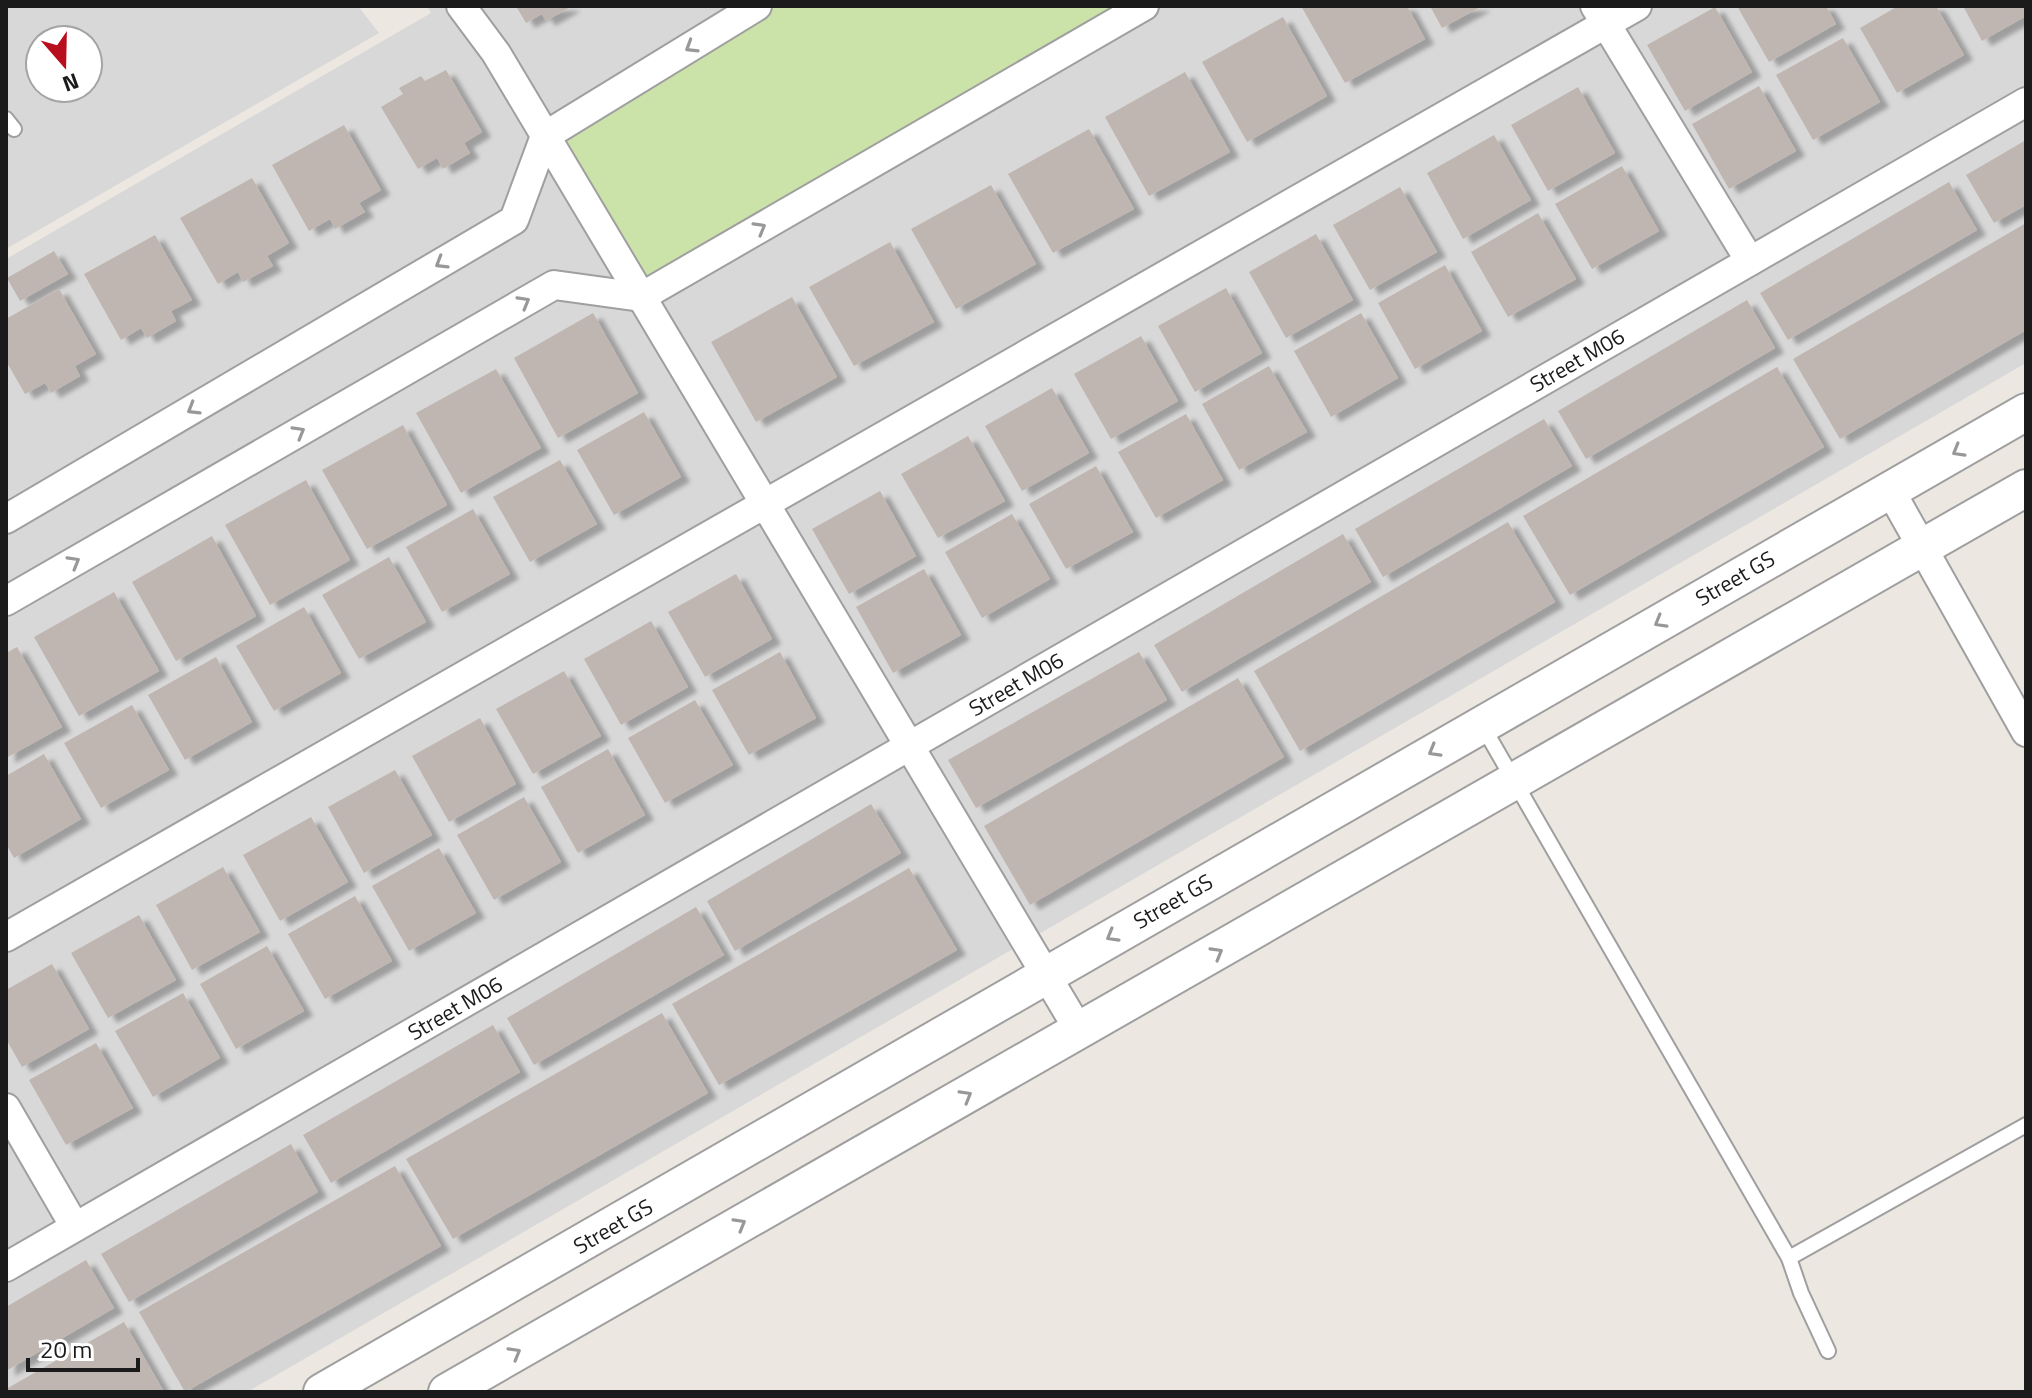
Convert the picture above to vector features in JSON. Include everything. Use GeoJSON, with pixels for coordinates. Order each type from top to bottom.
{"type":"FeatureCollection","features":[{"type":"Feature","properties":{"kind":"street"},"geometry":{"type":"LineString","coordinates":[[461,6],[496,53],[1080,1032]]}},
{"type":"Feature","properties":{"kind":"street"},"geometry":{"type":"LineString","coordinates":[[6,519],[514,220],[545,136],[757,6]]}},
{"type":"Feature","properties":{"kind":"street"},"geometry":{"type":"LineString","coordinates":[[6,601],[554,285],[641,297],[1144,6]]}},
{"type":"Feature","properties":{"kind":"street"},"geometry":{"type":"LineString","coordinates":[[6,937],[765,505],[1600,15],[1637,6]]}},
{"type":"Feature","properties":{"kind":"street"},"geometry":{"type":"LineString","coordinates":[[1600,15],[1750,261]]}},
{"type":"Feature","properties":{"kind":"street","name":"Street M06"},"geometry":{"type":"LineString","coordinates":[[6,1267],[2026,102]]}},
{"type":"Feature","properties":{"kind":"street","name":"Street GS"},"geometry":{"type":"LineString","coordinates":[[322,1392],[2026,412]]}},
{"type":"Feature","properties":{"kind":"street"},"geometry":{"type":"LineString","coordinates":[[447,1392],[2026,488]]}},
{"type":"Feature","properties":{"kind":"street"},"geometry":{"type":"LineString","coordinates":[[1890,490],[2026,732]]}},
{"type":"Feature","properties":{"kind":"street"},"geometry":{"type":"LineString","coordinates":[[6,1108],[75,1227]]}},
{"type":"Feature","properties":{"kind":"street"},"geometry":{"type":"LineString","coordinates":[[661,1199],[690,1253]]}},
{"type":"Feature","properties":{"kind":"lane"},"geometry":{"type":"LineString","coordinates":[[1481,724],[1789,1258],[1801,1293],[1828,1351]]}},
{"type":"Feature","properties":{"kind":"lane"},"geometry":{"type":"LineString","coordinates":[[1789,1258],[2026,1125]]}},
{"type":"Feature","properties":{"kind":"shaded area"},"geometry":{"type":"Polygon","coordinates":[[[6,6],[358,6],[379,33],[6,249],[6,6]]]}},
{"type":"Feature","properties":{"kind":"shaded area"},"geometry":{"type":"Polygon","coordinates":[[[427,6],[2026,6],[2026,363],[247,1392],[6,1392],[6,259],[431,13],[427,6]]]}},
{"type":"Feature","properties":{"kind":"green space"},"geometry":{"type":"Polygon","coordinates":[[[757,6],[1144,6],[641,297],[545,136],[757,6]]]}},
{"type":"Feature","properties":{"kind":"building"},"geometry":{"type":"Polygon","coordinates":[[[516,6],[572,6],[546,21],[542,14],[526,23],[516,6]]]}},
{"type":"Feature","properties":{"kind":"building"},"geometry":{"type":"Polygon","coordinates":[[[1301,6],[1407,6],[1425,39],[1345,83],[1301,6]]]}},
{"type":"Feature","properties":{"kind":"building"},"geometry":{"type":"Polygon","coordinates":[[[1430,6],[1482,6],[1442,28],[1430,6]]]}},
{"type":"Feature","properties":{"kind":"building"},"geometry":{"type":"Polygon","coordinates":[[[1737,6],[1826,6],[1836,24],[1769,62],[1737,6]]]}},
{"type":"Feature","properties":{"kind":"building"},"geometry":{"type":"Polygon","coordinates":[[[1898,6],[1936,6],[1964,55],[1897,93],[1860,28],[1898,6]]]}},
{"type":"Feature","properties":{"kind":"building"},"geometry":{"type":"Polygon","coordinates":[[[1963,6],[2026,6],[2026,16],[1982,41],[1963,6]]]}},
{"type":"Feature","properties":{"kind":"building"},"geometry":{"type":"Polygon","coordinates":[[[1715,7],[1752,72],[1685,111],[1647,45],[1715,7]]]}},
{"type":"Feature","properties":{"kind":"building"},"geometry":{"type":"Polygon","coordinates":[[[1283,17],[1327,96],[1247,142],[1202,62],[1283,17]]]}},
{"type":"Feature","properties":{"kind":"building"},"geometry":{"type":"Polygon","coordinates":[[[1843,38],[1880,102],[1813,140],[1776,75],[1843,38]]]}},
{"type":"Feature","properties":{"kind":"building"},"geometry":{"type":"Polygon","coordinates":[[[446,70],[482,132],[464,143],[470,153],[443,169],[437,158],[418,169],[381,107],[403,94],[399,88],[421,76],[425,81],[446,70]]]}},
{"type":"Feature","properties":{"kind":"building"},"geometry":{"type":"Polygon","coordinates":[[[1185,72],[1230,152],[1149,196],[1105,117],[1185,72]]]}},
{"type":"Feature","properties":{"kind":"building"},"geometry":{"type":"Polygon","coordinates":[[[1759,86],[1796,151],[1729,189],[1692,124],[1759,86]]]}},
{"type":"Feature","properties":{"kind":"building"},"geometry":{"type":"Polygon","coordinates":[[[1578,87],[1615,153],[1548,191],[1511,125],[1578,87]]]}},
{"type":"Feature","properties":{"kind":"building"},"geometry":{"type":"Polygon","coordinates":[[[344,125],[381,190],[359,203],[365,212],[335,229],[330,219],[309,231],[272,165],[344,125]]]}},
{"type":"Feature","properties":{"kind":"building"},"geometry":{"type":"Polygon","coordinates":[[[1089,129],[1134,209],[1053,253],[1008,174],[1089,129]]]}},
{"type":"Feature","properties":{"kind":"building"},"geometry":{"type":"Polygon","coordinates":[[[1494,135],[1531,200],[1463,239],[1427,173],[1494,135]]]}},
{"type":"Feature","properties":{"kind":"building"},"geometry":{"type":"Polygon","coordinates":[[[2026,140],[2026,205],[1994,223],[1966,175],[2026,140]]]}},
{"type":"Feature","properties":{"kind":"building"},"geometry":{"type":"Polygon","coordinates":[[[1622,166],[1659,231],[1592,269],[1555,204],[1622,166]]]}},
{"type":"Feature","properties":{"kind":"building"},"geometry":{"type":"Polygon","coordinates":[[[252,178],[289,243],[267,256],[273,266],[243,282],[238,272],[218,284],[180,218],[252,178]]]}},
{"type":"Feature","properties":{"kind":"building"},"geometry":{"type":"Polygon","coordinates":[[[1949,182],[1977,230],[1788,340],[1760,293],[1949,182]]]}},
{"type":"Feature","properties":{"kind":"building"},"geometry":{"type":"Polygon","coordinates":[[[991,185],[1036,264],[956,309],[911,229],[991,185]]]}},
{"type":"Feature","properties":{"kind":"building"},"geometry":{"type":"Polygon","coordinates":[[[1400,187],[1437,252],[1370,290],[1333,225],[1400,187]]]}},
{"type":"Feature","properties":{"kind":"building"},"geometry":{"type":"Polygon","coordinates":[[[1538,213],[1576,279],[1508,317],[1471,252],[1538,213]]]}},
{"type":"Feature","properties":{"kind":"building"},"geometry":{"type":"Polygon","coordinates":[[[2026,223],[2026,330],[1840,439],[1793,359],[2026,223]]]}},
{"type":"Feature","properties":{"kind":"building"},"geometry":{"type":"Polygon","coordinates":[[[1316,234],[1353,300],[1286,338],[1249,272],[1316,234]]]}},
{"type":"Feature","properties":{"kind":"building"},"geometry":{"type":"Polygon","coordinates":[[[155,235],[192,300],[171,311],[176,321],[147,338],[141,328],[121,340],[84,274],[155,235]]]}},
{"type":"Feature","properties":{"kind":"building"},"geometry":{"type":"Polygon","coordinates":[[[890,242],[934,322],[854,366],[809,287],[890,242]]]}},
{"type":"Feature","properties":{"kind":"building"},"geometry":{"type":"Polygon","coordinates":[[[54,251],[68,274],[20,301],[7,278],[54,251]]]}},
{"type":"Feature","properties":{"kind":"building"},"geometry":{"type":"Polygon","coordinates":[[[1445,265],[1482,331],[1415,369],[1378,303],[1445,265]]]}},
{"type":"Feature","properties":{"kind":"building"},"geometry":{"type":"Polygon","coordinates":[[[1226,288],[1262,353],[1195,392],[1158,326],[1226,288]]]}},
{"type":"Feature","properties":{"kind":"building"},"geometry":{"type":"Polygon","coordinates":[[[59,289],[96,354],[75,366],[80,376],[51,393],[45,383],[25,394],[6,361],[6,319],[59,289]]]}},
{"type":"Feature","properties":{"kind":"building"},"geometry":{"type":"Polygon","coordinates":[[[792,297],[837,377],[756,422],[711,342],[792,297]]]}},
{"type":"Feature","properties":{"kind":"building"},"geometry":{"type":"Polygon","coordinates":[[[1747,300],[1775,348],[1586,459],[1558,411],[1747,300]]]}},
{"type":"Feature","properties":{"kind":"building"},"geometry":{"type":"Polygon","coordinates":[[[593,313],[638,393],[558,438],[514,358],[593,313]]]}},
{"type":"Feature","properties":{"kind":"building"},"geometry":{"type":"Polygon","coordinates":[[[1361,313],[1398,378],[1331,417],[1294,351],[1361,313]]]}},
{"type":"Feature","properties":{"kind":"building"},"geometry":{"type":"Polygon","coordinates":[[[1141,336],[1178,401],[1111,439],[1074,374],[1141,336]]]}},
{"type":"Feature","properties":{"kind":"building"},"geometry":{"type":"Polygon","coordinates":[[[1269,366],[1307,432],[1239,470],[1202,404],[1269,366]]]}},
{"type":"Feature","properties":{"kind":"building"},"geometry":{"type":"Polygon","coordinates":[[[1777,367],[1824,447],[1570,595],[1523,516],[1777,367]]]}},
{"type":"Feature","properties":{"kind":"building"},"geometry":{"type":"Polygon","coordinates":[[[496,369],[541,448],[461,493],[416,413],[496,369]]]}},
{"type":"Feature","properties":{"kind":"building"},"geometry":{"type":"Polygon","coordinates":[[[1052,388],[1089,453],[1022,491],[985,426],[1052,388]]]}},
{"type":"Feature","properties":{"kind":"building"},"geometry":{"type":"Polygon","coordinates":[[[644,412],[681,477],[614,515],[577,450],[644,412]]]}},
{"type":"Feature","properties":{"kind":"building"},"geometry":{"type":"Polygon","coordinates":[[[1186,414],[1223,480],[1156,518],[1118,452],[1186,414]]]}},
{"type":"Feature","properties":{"kind":"building"},"geometry":{"type":"Polygon","coordinates":[[[1544,419],[1572,466],[1383,577],[1355,529],[1544,419]]]}},
{"type":"Feature","properties":{"kind":"building"},"geometry":{"type":"Polygon","coordinates":[[[403,425],[447,505],[367,549],[322,470],[403,425]]]}},
{"type":"Feature","properties":{"kind":"building"},"geometry":{"type":"Polygon","coordinates":[[[968,436],[1005,501],[938,538],[901,474],[968,436]]]}},
{"type":"Feature","properties":{"kind":"building"},"geometry":{"type":"Polygon","coordinates":[[[560,460],[597,524],[530,562],[493,497],[560,460]]]}},
{"type":"Feature","properties":{"kind":"building"},"geometry":{"type":"Polygon","coordinates":[[[1096,466],[1133,532],[1066,569],[1029,504],[1096,466]]]}},
{"type":"Feature","properties":{"kind":"building"},"geometry":{"type":"Polygon","coordinates":[[[306,480],[350,560],[270,605],[225,525],[306,480]]]}},
{"type":"Feature","properties":{"kind":"building"},"geometry":{"type":"Polygon","coordinates":[[[880,491],[916,556],[849,594],[812,529],[880,491]]]}},
{"type":"Feature","properties":{"kind":"building"},"geometry":{"type":"Polygon","coordinates":[[[473,509],[510,574],[442,612],[406,547],[473,509]]]}},
{"type":"Feature","properties":{"kind":"building"},"geometry":{"type":"Polygon","coordinates":[[[1012,514],[1050,579],[982,618],[945,552],[1012,514]]]}},
{"type":"Feature","properties":{"kind":"building"},"geometry":{"type":"Polygon","coordinates":[[[1508,522],[1555,602],[1300,751],[1254,671],[1508,522]]]}},
{"type":"Feature","properties":{"kind":"building"},"geometry":{"type":"Polygon","coordinates":[[[1343,534],[1371,582],[1182,692],[1154,645],[1343,534]]]}},
{"type":"Feature","properties":{"kind":"building"},"geometry":{"type":"Polygon","coordinates":[[[212,536],[256,616],[176,661],[132,582],[212,536]]]}},
{"type":"Feature","properties":{"kind":"building"},"geometry":{"type":"Polygon","coordinates":[[[389,557],[426,622],[359,659],[322,595],[389,557]]]}},
{"type":"Feature","properties":{"kind":"building"},"geometry":{"type":"Polygon","coordinates":[[[924,569],[961,635],[893,673],[856,607],[924,569]]]}},
{"type":"Feature","properties":{"kind":"building"},"geometry":{"type":"Polygon","coordinates":[[[736,574],[772,639],[705,677],[668,612],[736,574]]]}},
{"type":"Feature","properties":{"kind":"building"},"geometry":{"type":"Polygon","coordinates":[[[114,592],[159,671],[79,716],[34,637],[114,592]]]}},
{"type":"Feature","properties":{"kind":"building"},"geometry":{"type":"Polygon","coordinates":[[[304,607],[341,673],[274,711],[236,646],[304,607]]]}},
{"type":"Feature","properties":{"kind":"building"},"geometry":{"type":"Polygon","coordinates":[[[651,621],[688,687],[621,725],[584,659],[651,621]]]}},
{"type":"Feature","properties":{"kind":"building"},"geometry":{"type":"Polygon","coordinates":[[[17,647],[62,727],[6,758],[6,653],[17,647]]]}},
{"type":"Feature","properties":{"kind":"building"},"geometry":{"type":"Polygon","coordinates":[[[780,652],[816,718],[749,755],[712,690],[780,652]]]}},
{"type":"Feature","properties":{"kind":"building"},"geometry":{"type":"Polygon","coordinates":[[[1139,652],[1167,700],[976,808],[948,760],[1139,652]]]}},
{"type":"Feature","properties":{"kind":"building"},"geometry":{"type":"Polygon","coordinates":[[[216,657],[252,722],[185,760],[148,695],[216,657]]]}},
{"type":"Feature","properties":{"kind":"building"},"geometry":{"type":"Polygon","coordinates":[[[564,671],[601,736],[533,774],[496,709],[564,671]]]}},
{"type":"Feature","properties":{"kind":"building"},"geometry":{"type":"Polygon","coordinates":[[[1238,678],[1284,757],[1030,905],[984,826],[1238,678]]]}},
{"type":"Feature","properties":{"kind":"building"},"geometry":{"type":"Polygon","coordinates":[[[695,700],[733,765],[665,803],[628,738],[695,700]]]}},
{"type":"Feature","properties":{"kind":"building"},"geometry":{"type":"Polygon","coordinates":[[[132,705],[169,770],[101,808],[64,743],[132,705]]]}},
{"type":"Feature","properties":{"kind":"building"},"geometry":{"type":"Polygon","coordinates":[[[480,718],[516,784],[449,822],[412,756],[480,718]]]}},
{"type":"Feature","properties":{"kind":"building"},"geometry":{"type":"Polygon","coordinates":[[[608,749],[645,815],[578,853],[541,787],[608,749]]]}},
{"type":"Feature","properties":{"kind":"building"},"geometry":{"type":"Polygon","coordinates":[[[44,754],[81,819],[14,858],[6,844],[6,776],[44,754]]]}},
{"type":"Feature","properties":{"kind":"building"},"geometry":{"type":"Polygon","coordinates":[[[395,770],[432,835],[364,873],[328,807],[395,770]]]}},
{"type":"Feature","properties":{"kind":"building"},"geometry":{"type":"Polygon","coordinates":[[[524,797],[561,862],[494,900],[457,835],[524,797]]]}},
{"type":"Feature","properties":{"kind":"building"},"geometry":{"type":"Polygon","coordinates":[[[871,804],[901,853],[735,951],[707,901],[871,804]]]}},
{"type":"Feature","properties":{"kind":"building"},"geometry":{"type":"Polygon","coordinates":[[[311,817],[348,882],[280,921],[243,855],[311,817]]]}},
{"type":"Feature","properties":{"kind":"building"},"geometry":{"type":"Polygon","coordinates":[[[439,848],[476,913],[409,951],[372,886],[439,848]]]}},
{"type":"Feature","properties":{"kind":"building"},"geometry":{"type":"Polygon","coordinates":[[[223,867],[260,932],[192,970],[156,905],[223,867]]]}},
{"type":"Feature","properties":{"kind":"building"},"geometry":{"type":"Polygon","coordinates":[[[909,868],[957,950],[719,1085],[672,1004],[909,868]]]}},
{"type":"Feature","properties":{"kind":"building"},"geometry":{"type":"Polygon","coordinates":[[[355,896],[392,961],[325,999],[288,934],[355,896]]]}},
{"type":"Feature","properties":{"kind":"building"},"geometry":{"type":"Polygon","coordinates":[[[696,907],[724,955],[534,1065],[507,1018],[696,907]]]}},
{"type":"Feature","properties":{"kind":"building"},"geometry":{"type":"Polygon","coordinates":[[[139,915],[176,980],[108,1018],[71,953],[139,915]]]}},
{"type":"Feature","properties":{"kind":"building"},"geometry":{"type":"Polygon","coordinates":[[[267,946],[304,1011],[236,1049],[200,984],[267,946]]]}},
{"type":"Feature","properties":{"kind":"building"},"geometry":{"type":"Polygon","coordinates":[[[52,964],[89,1029],[22,1067],[6,1039],[6,990],[52,964]]]}},
{"type":"Feature","properties":{"kind":"building"},"geometry":{"type":"Polygon","coordinates":[[[183,993],[220,1058],[153,1097],[115,1031],[183,993]]]}},
{"type":"Feature","properties":{"kind":"building"},"geometry":{"type":"Polygon","coordinates":[[[662,1013],[708,1093],[453,1239],[406,1159],[662,1013]]]}},
{"type":"Feature","properties":{"kind":"building"},"geometry":{"type":"Polygon","coordinates":[[[493,1025],[520,1072],[331,1183],[303,1135],[493,1025]]]}},
{"type":"Feature","properties":{"kind":"building"},"geometry":{"type":"Polygon","coordinates":[[[96,1043],[133,1108],[66,1145],[29,1080],[96,1043]]]}},
{"type":"Feature","properties":{"kind":"building"},"geometry":{"type":"Polygon","coordinates":[[[291,1144],[318,1192],[129,1302],[101,1254],[291,1144]]]}},
{"type":"Feature","properties":{"kind":"building"},"geometry":{"type":"Polygon","coordinates":[[[395,1166],[441,1246],[185,1392],[139,1312],[395,1166]]]}},
{"type":"Feature","properties":{"kind":"building"},"geometry":{"type":"Polygon","coordinates":[[[86,1260],[114,1308],[6,1371],[6,1307],[86,1260]]]}},
{"type":"Feature","properties":{"kind":"building"},"geometry":{"type":"Polygon","coordinates":[[[124,1322],[164,1392],[6,1392],[6,1389],[124,1322]]]}}]}
